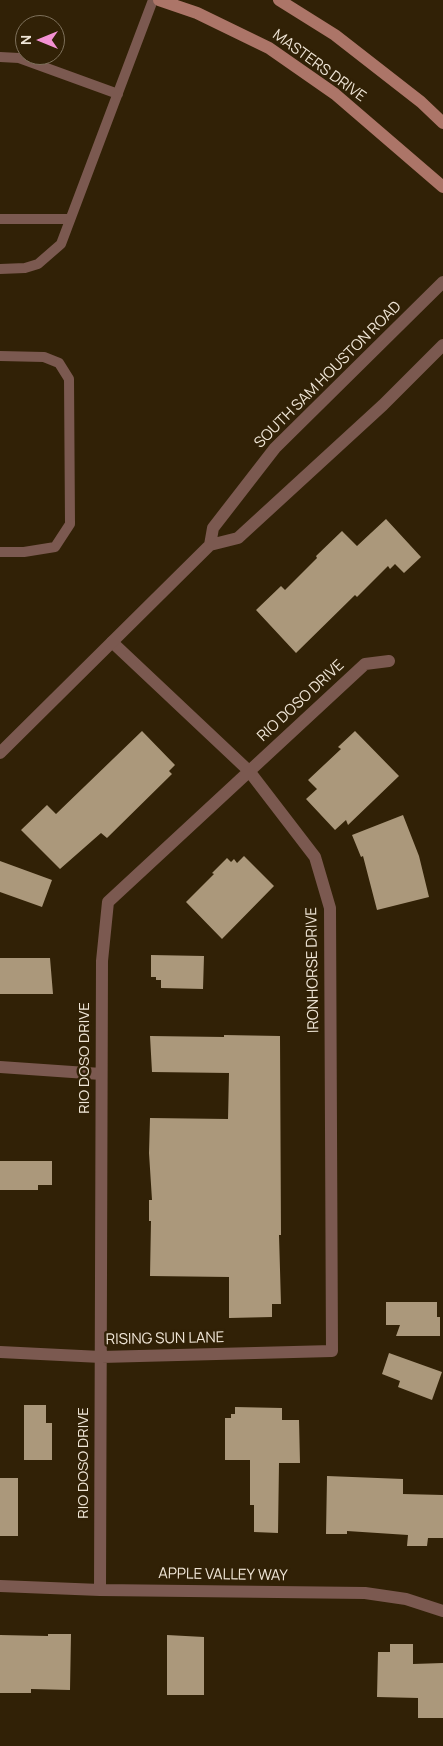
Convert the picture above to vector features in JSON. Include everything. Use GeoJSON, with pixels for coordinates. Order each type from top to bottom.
{"type":"FeatureCollection","features":[{"type":"Feature","properties":{"kind":"main road","name":"MASTERS DRIVE"},"geometry":{"type":"LineString","coordinates":[[159,0],[197,13],[269,48],[335,94],[443,187]]}},
{"type":"Feature","properties":{"kind":"main road","name":"MASTERS DRIVE"},"geometry":{"type":"LineString","coordinates":[[279,0],[335,35],[421,102],[443,123]]}},
{"type":"Feature","properties":{"kind":"street","name":"SOUTH SAM HOUSTON ROAD"},"geometry":{"type":"LineString","coordinates":[[0,753],[210,545],[213,528],[275,448],[443,282]]}},
{"type":"Feature","properties":{"kind":"street"},"geometry":{"type":"LineString","coordinates":[[210,545],[238,538],[383,405],[443,345]]}},
{"type":"Feature","properties":{"kind":"street","name":"IRONHORSE DRIVE"},"geometry":{"type":"LineString","coordinates":[[112,642],[250,771],[315,857],[330,908],[332,1351]]}},
{"type":"Feature","properties":{"kind":"street","name":"RIO DOSO DRIVE"},"geometry":{"type":"LineString","coordinates":[[100,1590],[102,961],[108,902],[365,664],[389,661]]}},
{"type":"Feature","properties":{"kind":"street"},"geometry":{"type":"LineString","coordinates":[[0,1067],[102,1074]]}},
{"type":"Feature","properties":{"kind":"street","name":"RISING SUN LANE"},"geometry":{"type":"LineString","coordinates":[[0,1352],[101,1356],[332,1351]]}},
{"type":"Feature","properties":{"kind":"street","name":"APPLE VALLEY WAY"},"geometry":{"type":"LineString","coordinates":[[0,1586],[100,1590],[365,1593],[406,1598],[443,1611]]}},
{"type":"Feature","properties":{"kind":"lane"},"geometry":{"type":"LineString","coordinates":[[0,269],[25,268],[38,264],[61,244],[153,0]]}},
{"type":"Feature","properties":{"kind":"lane"},"geometry":{"type":"LineString","coordinates":[[0,57],[19,58],[118,94]]}},
{"type":"Feature","properties":{"kind":"lane"},"geometry":{"type":"LineString","coordinates":[[0,219],[70,219]]}},
{"type":"Feature","properties":{"kind":"lane"},"geometry":{"type":"LineString","coordinates":[[0,356],[44,357],[59,363],[69,379],[70,524],[55,547],[24,552],[0,552]]}},
{"type":"Feature","properties":{"kind":"building"},"geometry":{"type":"Polygon","coordinates":[[[386,519],[421,557],[404,573],[395,564],[390,569],[388,566],[357,597],[355,595],[296,653],[256,610],[281,586],[285,590],[342,531],[357,546],[386,519]]]}},
{"type":"Feature","properties":{"kind":"building"},"geometry":{"type":"Polygon","coordinates":[[[142,731],[175,765],[169,771],[172,774],[107,838],[101,833],[60,869],[21,830],[47,805],[56,814],[142,731]]]}},
{"type":"Feature","properties":{"kind":"building"},"geometry":{"type":"Polygon","coordinates":[[[355,731],[399,776],[348,825],[346,820],[335,830],[306,799],[317,789],[308,780],[341,749],[338,747],[355,731]]]}},
{"type":"Feature","properties":{"kind":"building"},"geometry":{"type":"Polygon","coordinates":[[[403,815],[419,856],[429,897],[377,910],[363,856],[361,857],[352,835],[403,815]]]}},
{"type":"Feature","properties":{"kind":"building"},"geometry":{"type":"Polygon","coordinates":[[[244,856],[274,886],[222,939],[186,902],[227,858],[231,862],[234,859],[237,863],[244,856]]]}},
{"type":"Feature","properties":{"kind":"building"},"geometry":{"type":"Polygon","coordinates":[[[0,861],[52,880],[42,907],[0,892],[0,861]]]}},
{"type":"Feature","properties":{"kind":"building"},"geometry":{"type":"Polygon","coordinates":[[[151,955],[204,956],[203,989],[161,988],[161,980],[151,977],[151,955]]]}},
{"type":"Feature","properties":{"kind":"building"},"geometry":{"type":"Polygon","coordinates":[[[0,958],[50,958],[53,994],[0,994],[0,958]]]}},
{"type":"Feature","properties":{"kind":"building"},"geometry":{"type":"Polygon","coordinates":[[[224,1035],[280,1036],[281,1235],[279,1235],[281,1304],[272,1304],[272,1317],[229,1318],[229,1277],[150,1276],[151,1221],[149,1221],[149,1200],[152,1200],[149,1153],[150,1118],[228,1119],[229,1073],[152,1072],[150,1036],[224,1037],[224,1035]]]}},
{"type":"Feature","properties":{"kind":"building"},"geometry":{"type":"Polygon","coordinates":[[[0,1161],[52,1161],[52,1185],[38,1185],[38,1190],[0,1190],[0,1161]]]}},
{"type":"Feature","properties":{"kind":"building"},"geometry":{"type":"Polygon","coordinates":[[[386,1302],[437,1302],[437,1317],[440,1317],[440,1336],[396,1336],[400,1325],[386,1325],[386,1302]]]}},
{"type":"Feature","properties":{"kind":"building"},"geometry":{"type":"Polygon","coordinates":[[[389,1353],[442,1372],[432,1400],[398,1387],[400,1381],[382,1374],[389,1353]]]}},
{"type":"Feature","properties":{"kind":"building"},"geometry":{"type":"Polygon","coordinates":[[[24,1405],[46,1405],[46,1423],[52,1423],[52,1460],[24,1460],[24,1405]]]}},
{"type":"Feature","properties":{"kind":"building"},"geometry":{"type":"Polygon","coordinates":[[[235,1407],[282,1408],[282,1420],[299,1420],[300,1463],[279,1463],[278,1533],[254,1532],[254,1505],[250,1505],[250,1460],[225,1460],[225,1418],[231,1418],[231,1414],[235,1414],[235,1407]]]}},
{"type":"Feature","properties":{"kind":"building"},"geometry":{"type":"Polygon","coordinates":[[[327,1476],[403,1479],[403,1494],[443,1495],[443,1538],[428,1538],[427,1546],[407,1546],[408,1535],[347,1531],[347,1534],[326,1534],[327,1476]]]}},
{"type":"Feature","properties":{"kind":"building"},"geometry":{"type":"Polygon","coordinates":[[[0,1478],[18,1478],[18,1536],[0,1536],[0,1478]]]}},
{"type":"Feature","properties":{"kind":"building"},"geometry":{"type":"Polygon","coordinates":[[[48,1634],[71,1634],[70,1690],[31,1689],[31,1693],[0,1693],[0,1635],[48,1636],[48,1634]]]}},
{"type":"Feature","properties":{"kind":"building"},"geometry":{"type":"Polygon","coordinates":[[[167,1635],[204,1637],[204,1695],[167,1695],[167,1635]]]}},
{"type":"Feature","properties":{"kind":"building"},"geometry":{"type":"Polygon","coordinates":[[[390,1644],[413,1644],[413,1664],[443,1663],[443,1718],[418,1718],[418,1698],[377,1697],[378,1652],[390,1652],[390,1644]]]}}]}
